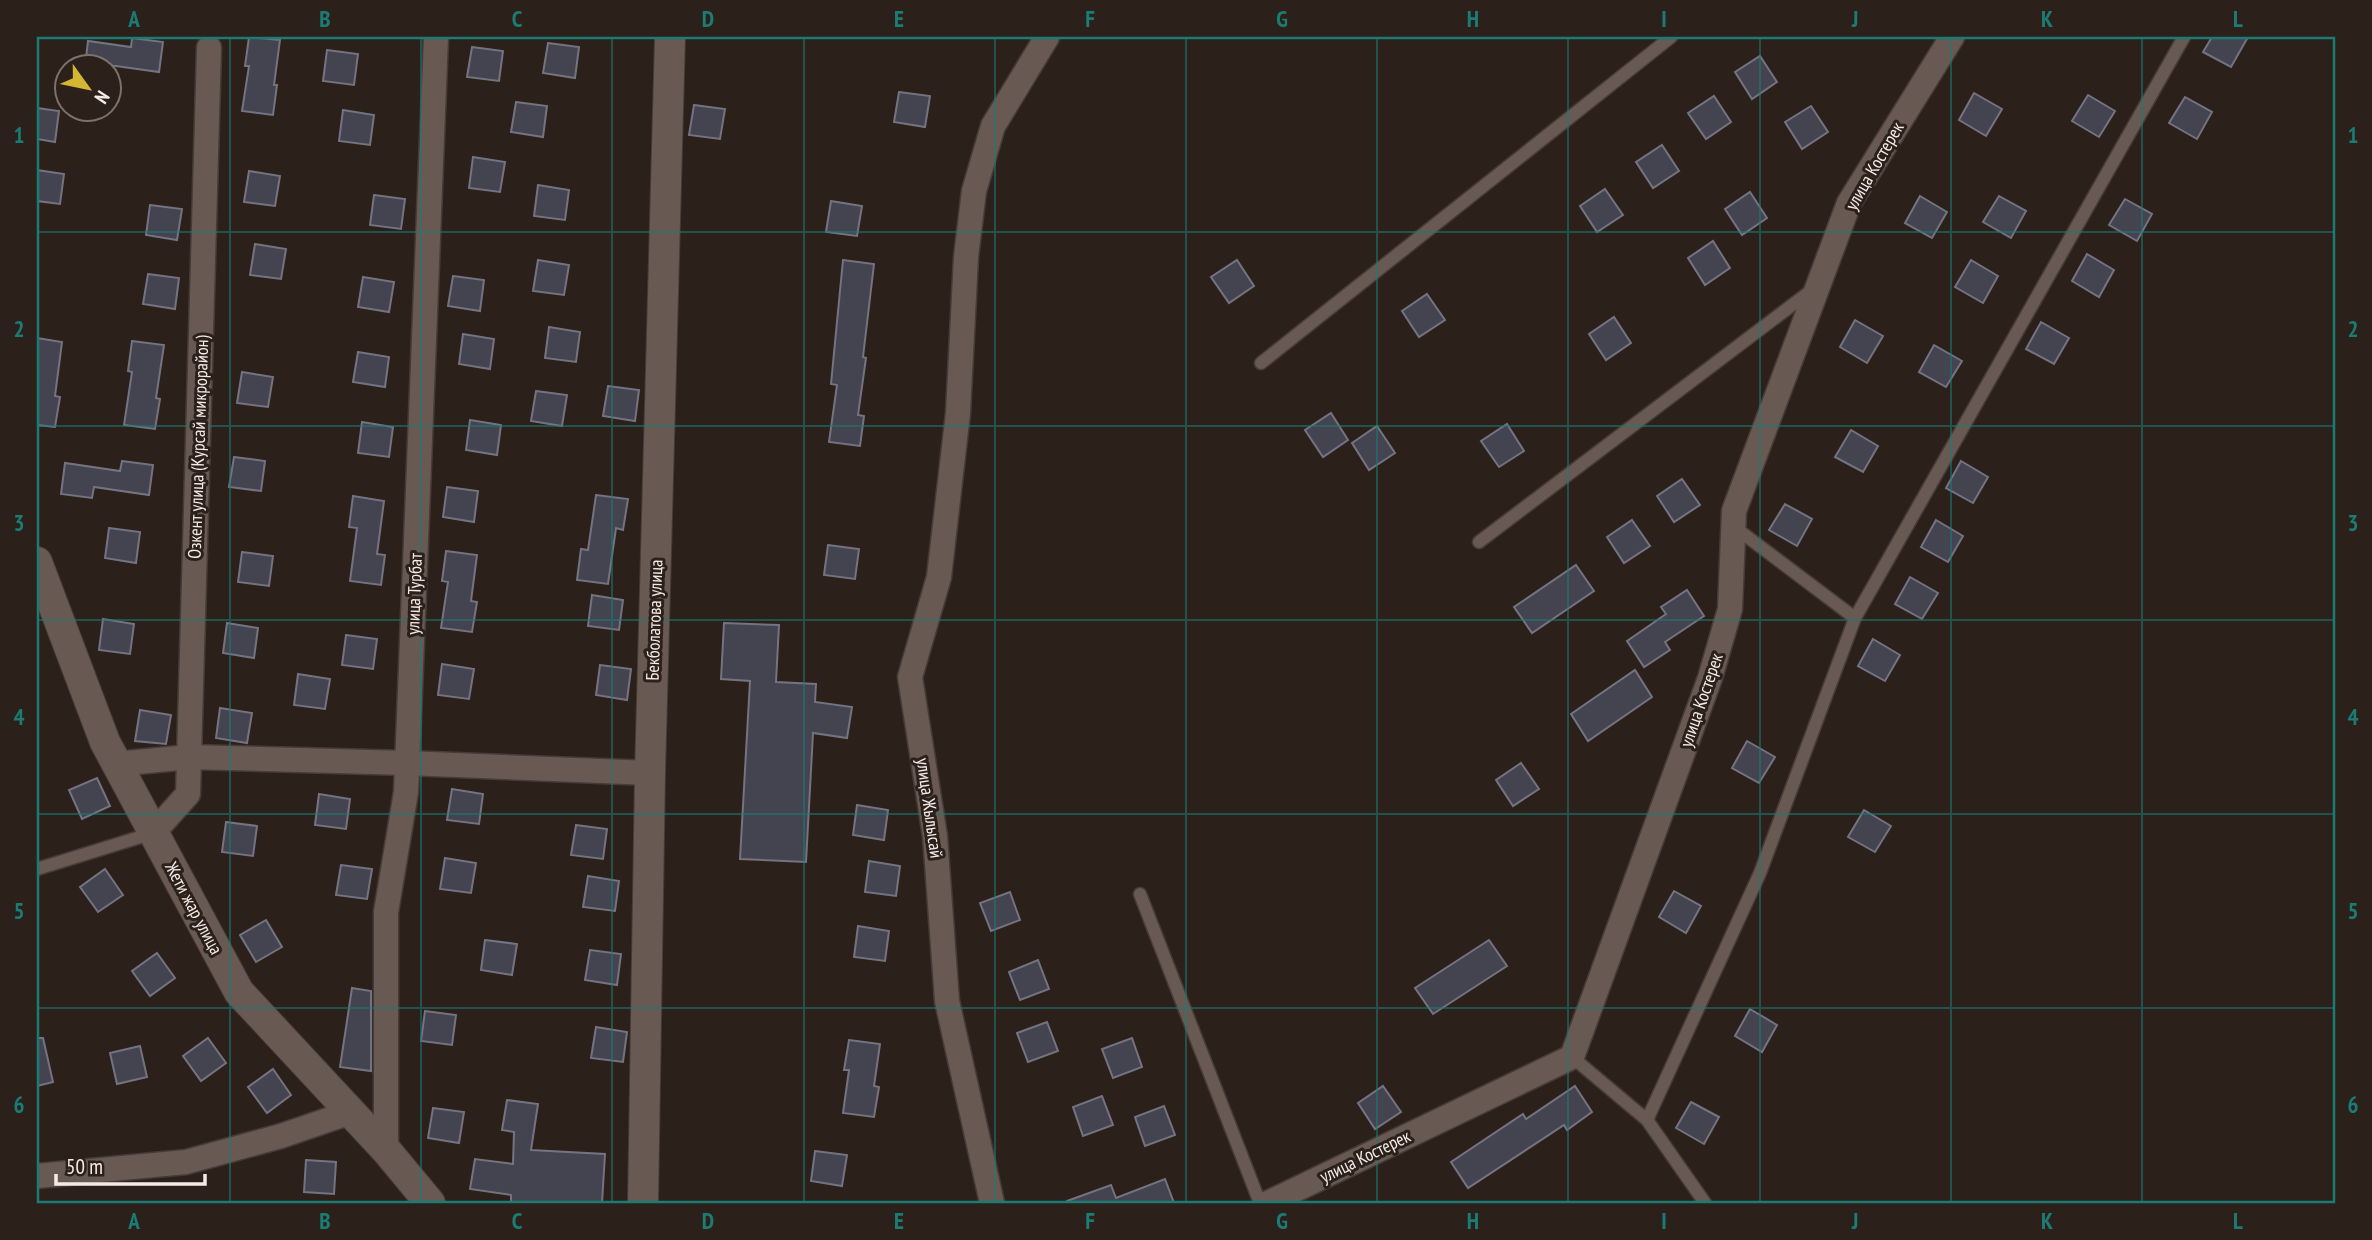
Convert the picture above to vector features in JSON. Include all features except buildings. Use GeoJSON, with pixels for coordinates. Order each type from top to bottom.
{"type":"FeatureCollection","features":[{"type":"Feature","properties":{"kind":"street","name":"улица Турбат"},"geometry":{"type":"LineString","coordinates":[[386,1150],[386,912],[406,792],[436,37]]}},
{"type":"Feature","properties":{"kind":"street","name":"Бекболатова улица"},"geometry":{"type":"LineString","coordinates":[[643,1203],[650,773],[670,37]]}},
{"type":"Feature","properties":{"kind":"street","name":"улица Жылысай"},"geometry":{"type":"LineString","coordinates":[[992,1203],[947,1001],[935,836],[910,677],[939,577],[958,414],[966,257],[974,191],[993,126],[1047,37]]}},
{"type":"Feature","properties":{"kind":"street","name":"улица Костерек"},"geometry":{"type":"LineString","coordinates":[[1268,1203],[1573,1056],[1710,678],[1730,609],[1734,511],[1849,204],[1952,37]]}},
{"type":"Feature","properties":{"kind":"street","name":"Озкент улица (Курсай микрорайон)"},"geometry":{"type":"LineString","coordinates":[[153,833],[188,794],[209,48]]}},
{"type":"Feature","properties":{"kind":"street","name":"Жети жар улица"},"geometry":{"type":"LineString","coordinates":[[37,562],[104,742],[239,992],[386,1150],[430,1203]]}},
{"type":"Feature","properties":{"kind":"street"},"geometry":{"type":"LineString","coordinates":[[116,764],[190,757],[650,773]]}},
{"type":"Feature","properties":{"kind":"street"},"geometry":{"type":"LineString","coordinates":[[37,1176],[186,1162],[281,1136],[351,1112]]}},
{"type":"Feature","properties":{"kind":"lane"},"geometry":{"type":"LineString","coordinates":[[1261,363],[1671,37]]}},
{"type":"Feature","properties":{"kind":"lane"},"geometry":{"type":"LineString","coordinates":[[1647,1121],[1760,873],[1855,618],[2184,37]]}},
{"type":"Feature","properties":{"kind":"lane"},"geometry":{"type":"LineString","coordinates":[[1479,542],[1818,286]]}},
{"type":"Feature","properties":{"kind":"lane"},"geometry":{"type":"LineString","coordinates":[[1733,526],[1855,618]]}},
{"type":"Feature","properties":{"kind":"lane"},"geometry":{"type":"LineString","coordinates":[[37,869],[153,833]]}},
{"type":"Feature","properties":{"kind":"lane"},"geometry":{"type":"LineString","coordinates":[[1140,894],[1260,1203]]}},
{"type":"Feature","properties":{"kind":"lane"},"geometry":{"type":"LineString","coordinates":[[1573,1056],[1647,1121],[1705,1203]]}}]}
